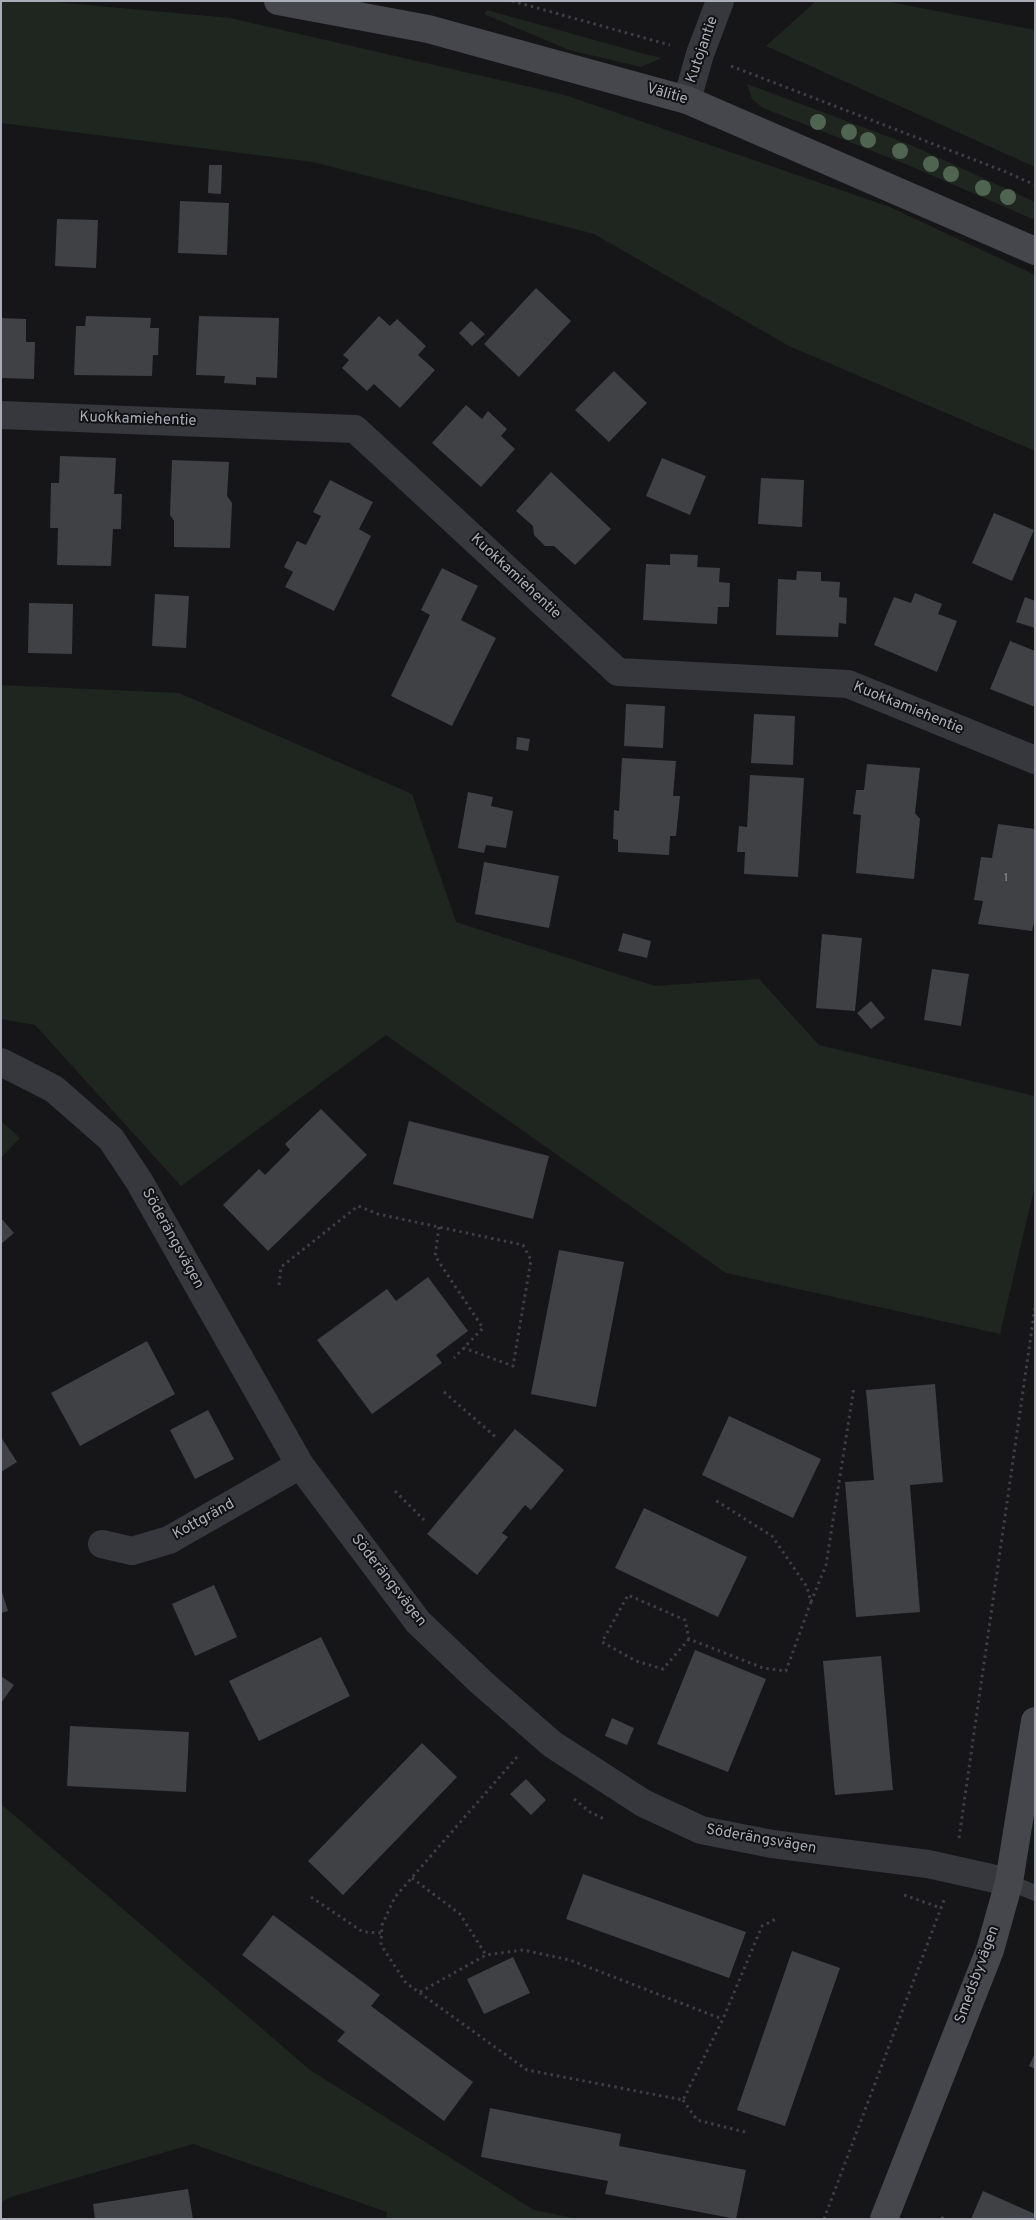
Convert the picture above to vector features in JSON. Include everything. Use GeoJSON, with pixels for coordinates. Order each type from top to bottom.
{"type":"FeatureCollection","features":[{"type":"Feature","properties":{"kind":"main road","name":"Välitie"},"geometry":{"type":"LineString","coordinates":[[278,1],[428,29],[687,100],[1035,251]]}},
{"type":"Feature","properties":{"kind":"main road","name":"Smedsbyvägen"},"geometry":{"type":"LineString","coordinates":[[884,2219],[990,1950],[1009,1882],[1035,1721]]}},
{"type":"Feature","properties":{"kind":"street","name":"Kutojantie"},"geometry":{"type":"LineString","coordinates":[[687,100],[700,54],[720,1]]}},
{"type":"Feature","properties":{"kind":"street","name":"Kuokkamiehentie"},"geometry":{"type":"LineString","coordinates":[[1,415],[355,429],[618,672],[848,684],[1035,760]]}},
{"type":"Feature","properties":{"kind":"street","name":"Söderängsvägen"},"geometry":{"type":"LineString","coordinates":[[1,1062],[54,1089],[110,1138],[139,1181],[300,1465],[418,1622],[482,1683],[552,1744],[643,1804],[701,1830],[772,1844],[955,1869],[1009,1882]]}},
{"type":"Feature","properties":{"kind":"street","name":"Kottgränd"},"geometry":{"type":"LineString","coordinates":[[102,1544],[132,1551],[169,1540],[300,1465]]}},
{"type":"Feature","properties":{"kind":"lane"},"geometry":{"type":"LineString","coordinates":[[1009,1882],[1035,1893]]}},
{"type":"Feature","properties":{"kind":"path"},"geometry":{"type":"LineString","coordinates":[[512,1],[700,54],[1006,172],[1035,185]]}},
{"type":"Feature","properties":{"kind":"path"},"geometry":{"type":"LineString","coordinates":[[279,1284],[281,1267],[358,1206],[378,1214],[523,1245],[531,1260],[513,1366],[464,1348]]}},
{"type":"Feature","properties":{"kind":"path"},"geometry":{"type":"LineString","coordinates":[[439,1227],[435,1256],[483,1328],[454,1358]]}},
{"type":"Feature","properties":{"kind":"path"},"geometry":{"type":"LineString","coordinates":[[824,2219],[955,1869],[1035,1307]]}},
{"type":"Feature","properties":{"kind":"path"},"geometry":{"type":"LineString","coordinates":[[689,1638],[763,1668],[786,1670],[810,1602],[826,1565],[854,1387]]}},
{"type":"Feature","properties":{"kind":"path"},"geometry":{"type":"LineString","coordinates":[[444,1392],[498,1439]]}},
{"type":"Feature","properties":{"kind":"path"},"geometry":{"type":"LineString","coordinates":[[395,1491],[424,1520]]}},
{"type":"Feature","properties":{"kind":"path"},"geometry":{"type":"LineString","coordinates":[[715,1500],[772,1536],[807,1588],[810,1602]]}},
{"type":"Feature","properties":{"kind":"path"},"geometry":{"type":"LineString","coordinates":[[628,1595],[685,1620],[689,1638],[664,1669],[636,1660],[602,1642],[628,1595]]}},
{"type":"Feature","properties":{"kind":"path"},"geometry":{"type":"LineString","coordinates":[[518,1756],[395,1897],[382,1925],[381,1945],[406,1983],[526,2070],[683,2100],[697,2120],[749,2133]]}},
{"type":"Feature","properties":{"kind":"path"},"geometry":{"type":"LineString","coordinates":[[412,1878],[460,1914],[486,1955]]}},
{"type":"Feature","properties":{"kind":"path"},"geometry":{"type":"LineString","coordinates":[[311,1897],[363,1932],[382,1933]]}},
{"type":"Feature","properties":{"kind":"path"},"geometry":{"type":"LineString","coordinates":[[683,2100],[722,2019],[762,1926],[778,1918]]}},
{"type":"Feature","properties":{"kind":"path"},"geometry":{"type":"LineString","coordinates":[[420,1992],[486,1955],[523,1950],[570,1960],[722,2019]]}},
{"type":"Feature","properties":{"kind":"path"},"geometry":{"type":"LineString","coordinates":[[942,2219],[944,2214]]}},
{"type":"Feature","properties":{"kind":"shaded area"},"geometry":{"type":"Polygon","coordinates":[[[1,1],[43,1],[230,18],[565,95],[890,207],[1035,275],[1035,451],[789,346],[594,234],[313,162],[1,123],[1,1]]]}},
{"type":"Feature","properties":{"kind":"shaded area"},"geometry":{"type":"Polygon","coordinates":[[[816,1],[885,1],[1035,30],[1035,167],[766,46],[816,1]]]}},
{"type":"Feature","properties":{"kind":"shaded area"},"geometry":{"type":"Polygon","coordinates":[[[487,10],[662,58],[641,67],[569,50],[484,14],[487,10]]]}},
{"type":"Feature","properties":{"kind":"shaded area"},"geometry":{"type":"Polygon","coordinates":[[[747,84],[911,145],[1035,202],[1035,220],[908,165],[763,108],[752,99],[747,84]]]}},
{"type":"Feature","properties":{"kind":"shaded area"},"geometry":{"type":"Polygon","coordinates":[[[1,685],[179,693],[412,794],[456,922],[655,986],[759,979],[819,1045],[1035,1096],[1035,1185],[1000,1334],[726,1273],[386,1035],[181,1186],[35,1025],[1,1019],[1,685]]]}},
{"type":"Feature","properties":{"kind":"shaded area"},"geometry":{"type":"Polygon","coordinates":[[[1,1121],[20,1138],[1,1158],[1,1121]]]}},
{"type":"Feature","properties":{"kind":"shaded area"},"geometry":{"type":"Polygon","coordinates":[[[1,1804],[310,2070],[534,2210],[578,2219],[386,2219],[387,2212],[193,2144],[14,2196],[1,2202],[1,1804]]]}},
{"type":"Feature","properties":{"kind":"building"},"geometry":{"type":"Polygon","coordinates":[[[209,165],[222,165],[221,194],[208,193],[209,165]]]}},
{"type":"Feature","properties":{"kind":"building"},"geometry":{"type":"Polygon","coordinates":[[[180,201],[229,203],[227,255],[178,253],[180,201]]]}},
{"type":"Feature","properties":{"kind":"building"},"geometry":{"type":"Polygon","coordinates":[[[57,219],[98,220],[96,268],[55,266],[57,219]]]}},
{"type":"Feature","properties":{"kind":"building"},"geometry":{"type":"Polygon","coordinates":[[[536,288],[571,321],[519,377],[484,344],[536,288]]]}},
{"type":"Feature","properties":{"kind":"building"},"geometry":{"type":"Polygon","coordinates":[[[86,316],[151,318],[150,328],[159,328],[158,355],[153,355],[152,376],[74,375],[76,326],[85,326],[86,316]]]}},
{"type":"Feature","properties":{"kind":"building"},"geometry":{"type":"Polygon","coordinates":[[[199,316],[279,318],[277,378],[256,377],[256,385],[224,383],[225,376],[196,375],[199,316]]]}},
{"type":"Feature","properties":{"kind":"building"},"geometry":{"type":"Polygon","coordinates":[[[379,316],[390,326],[397,319],[426,346],[418,355],[435,370],[400,408],[374,384],[367,391],[342,368],[349,360],[343,355],[379,316]]]}},
{"type":"Feature","properties":{"kind":"building"},"geometry":{"type":"Polygon","coordinates":[[[1,318],[26,319],[26,342],[35,342],[34,379],[1,378],[1,318]]]}},
{"type":"Feature","properties":{"kind":"building"},"geometry":{"type":"Polygon","coordinates":[[[471,321],[485,334],[472,346],[459,333],[471,321]]]}},
{"type":"Feature","properties":{"kind":"building"},"geometry":{"type":"Polygon","coordinates":[[[614,371],[647,403],[609,442],[575,410],[614,371]]]}},
{"type":"Feature","properties":{"kind":"building"},"geometry":{"type":"Polygon","coordinates":[[[466,405],[482,419],[488,411],[507,429],[501,436],[515,449],[481,487],[432,443],[466,405]]]}},
{"type":"Feature","properties":{"kind":"building"},"geometry":{"type":"Polygon","coordinates":[[[60,456],[116,458],[114,494],[122,494],[121,529],[113,529],[111,566],[57,565],[58,528],[50,528],[51,483],[59,483],[60,456]]]}},
{"type":"Feature","properties":{"kind":"building"},"geometry":{"type":"Polygon","coordinates":[[[662,458],[706,476],[690,515],[646,496],[662,458]]]}},
{"type":"Feature","properties":{"kind":"building"},"geometry":{"type":"Polygon","coordinates":[[[172,460],[229,462],[227,496],[232,503],[230,548],[174,547],[174,521],[170,515],[172,460]]]}},
{"type":"Feature","properties":{"kind":"building"},"geometry":{"type":"Polygon","coordinates":[[[551,472],[611,529],[575,565],[554,546],[545,546],[534,535],[533,526],[516,511],[551,472]]]}},
{"type":"Feature","properties":{"kind":"building"},"geometry":{"type":"Polygon","coordinates":[[[761,478],[804,480],[802,527],[758,524],[761,478]]]}},
{"type":"Feature","properties":{"kind":"building"},"geometry":{"type":"Polygon","coordinates":[[[330,480],[373,502],[359,529],[371,536],[334,611],[285,587],[293,572],[284,567],[297,541],[306,545],[321,516],[313,512],[330,480]]]}},
{"type":"Feature","properties":{"kind":"building"},"geometry":{"type":"Polygon","coordinates":[[[994,513],[1034,530],[1012,581],[972,563],[994,513]]]}},
{"type":"Feature","properties":{"kind":"building"},"geometry":{"type":"Polygon","coordinates":[[[670,554],[698,555],[697,567],[720,568],[719,582],[730,583],[729,607],[718,607],[717,624],[643,620],[646,564],[670,565],[670,554]]]}},
{"type":"Feature","properties":{"kind":"building"},"geometry":{"type":"Polygon","coordinates":[[[442,568],[478,586],[461,620],[496,638],[452,726],[391,696],[430,615],[421,610],[442,568]]]}},
{"type":"Feature","properties":{"kind":"building"},"geometry":{"type":"Polygon","coordinates":[[[797,571],[821,572],[821,581],[840,582],[839,597],[847,598],[846,624],[839,623],[838,637],[776,635],[778,579],[796,580],[797,571]]]}},
{"type":"Feature","properties":{"kind":"building"},"geometry":{"type":"Polygon","coordinates":[[[915,593],[942,604],[938,614],[957,621],[937,672],[874,645],[894,597],[911,603],[915,593]]]}},
{"type":"Feature","properties":{"kind":"building"},"geometry":{"type":"Polygon","coordinates":[[[155,594],[189,596],[186,648],[152,646],[155,594]]]}},
{"type":"Feature","properties":{"kind":"building"},"geometry":{"type":"Polygon","coordinates":[[[1025,597],[1035,601],[1035,628],[1016,622],[1025,597]]]}},
{"type":"Feature","properties":{"kind":"building"},"geometry":{"type":"Polygon","coordinates":[[[29,603],[73,604],[72,654],[28,653],[29,603]]]}},
{"type":"Feature","properties":{"kind":"building"},"geometry":{"type":"Polygon","coordinates":[[[1010,641],[1035,651],[1035,707],[990,689],[1010,641]]]}},
{"type":"Feature","properties":{"kind":"building"},"geometry":{"type":"Polygon","coordinates":[[[626,704],[665,706],[663,748],[624,746],[626,704]]]}},
{"type":"Feature","properties":{"kind":"building"},"geometry":{"type":"Polygon","coordinates":[[[754,714],[795,716],[793,765],[751,763],[754,714]]]}},
{"type":"Feature","properties":{"kind":"building"},"geometry":{"type":"Polygon","coordinates":[[[517,737],[530,739],[528,751],[516,749],[517,737]]]}},
{"type":"Feature","properties":{"kind":"building"},"geometry":{"type":"Polygon","coordinates":[[[622,758],[676,761],[673,796],[680,796],[676,836],[670,836],[669,855],[618,852],[618,840],[613,839],[614,810],[619,811],[622,758]]]}},
{"type":"Feature","properties":{"kind":"building"},"geometry":{"type":"Polygon","coordinates":[[[867,764],[920,768],[915,813],[920,819],[914,879],[856,873],[861,815],[853,814],[856,790],[864,790],[867,764]]]}},
{"type":"Feature","properties":{"kind":"building"},"geometry":{"type":"Polygon","coordinates":[[[750,775],[804,778],[798,877],[744,874],[745,852],[737,852],[739,826],[747,827],[750,775]]]}},
{"type":"Feature","properties":{"kind":"building"},"geometry":{"type":"Polygon","coordinates":[[[468,792],[493,797],[491,806],[513,811],[506,848],[486,845],[484,853],[458,848],[468,792]]]}},
{"type":"Feature","properties":{"kind":"building"},"geometry":{"type":"Polygon","coordinates":[[[998,824],[1035,829],[1035,918],[1032,931],[978,924],[983,901],[974,900],[981,857],[992,858],[998,824]]]}},
{"type":"Feature","properties":{"kind":"building"},"geometry":{"type":"Polygon","coordinates":[[[484,862],[559,876],[549,928],[475,914],[484,862]]]}},
{"type":"Feature","properties":{"kind":"building"},"geometry":{"type":"Polygon","coordinates":[[[623,933],[651,941],[647,958],[618,951],[623,933]]]}},
{"type":"Feature","properties":{"kind":"building"},"geometry":{"type":"Polygon","coordinates":[[[822,934],[862,938],[855,1011],[816,1008],[822,934]]]}},
{"type":"Feature","properties":{"kind":"building"},"geometry":{"type":"Polygon","coordinates":[[[932,969],[969,974],[961,1026],[924,1020],[932,969]]]}},
{"type":"Feature","properties":{"kind":"building"},"geometry":{"type":"Polygon","coordinates":[[[871,1001],[885,1018],[871,1029],[857,1013],[871,1001]]]}},
{"type":"Feature","properties":{"kind":"building"},"geometry":{"type":"Polygon","coordinates":[[[321,1109],[367,1155],[268,1251],[223,1205],[259,1169],[265,1175],[290,1150],[285,1144],[321,1109]]]}},
{"type":"Feature","properties":{"kind":"building"},"geometry":{"type":"Polygon","coordinates":[[[409,1121],[549,1156],[533,1219],[393,1184],[409,1121]]]}},
{"type":"Feature","properties":{"kind":"building"},"geometry":{"type":"Polygon","coordinates":[[[1,1218],[14,1233],[1,1244],[1,1218]]]}},
{"type":"Feature","properties":{"kind":"building"},"geometry":{"type":"Polygon","coordinates":[[[559,1250],[624,1262],[596,1407],[531,1394],[559,1250]]]}},
{"type":"Feature","properties":{"kind":"building"},"geometry":{"type":"Polygon","coordinates":[[[428,1277],[468,1331],[436,1355],[442,1363],[372,1414],[317,1340],[387,1289],[396,1301],[428,1277]]]}},
{"type":"Feature","properties":{"kind":"building"},"geometry":{"type":"Polygon","coordinates":[[[147,1341],[175,1394],[80,1446],[51,1393],[147,1341]]]}},
{"type":"Feature","properties":{"kind":"building"},"geometry":{"type":"Polygon","coordinates":[[[935,1384],[943,1482],[910,1485],[920,1612],[856,1617],[845,1482],[874,1480],[866,1390],[935,1384]]]}},
{"type":"Feature","properties":{"kind":"building"},"geometry":{"type":"Polygon","coordinates":[[[208,1410],[234,1459],[195,1479],[170,1430],[208,1410]]]}},
{"type":"Feature","properties":{"kind":"building"},"geometry":{"type":"Polygon","coordinates":[[[729,1416],[821,1459],[793,1518],[702,1475],[729,1416]]]}},
{"type":"Feature","properties":{"kind":"building"},"geometry":{"type":"Polygon","coordinates":[[[515,1429],[564,1470],[531,1510],[525,1505],[502,1533],[508,1537],[477,1575],[427,1534],[515,1429]]]}},
{"type":"Feature","properties":{"kind":"building"},"geometry":{"type":"Polygon","coordinates":[[[1,1437],[17,1462],[1,1472],[1,1437]]]}},
{"type":"Feature","properties":{"kind":"building"},"geometry":{"type":"Polygon","coordinates":[[[644,1508],[747,1557],[718,1617],[615,1568],[644,1508]]]}},
{"type":"Feature","properties":{"kind":"building"},"geometry":{"type":"Polygon","coordinates":[[[214,1585],[237,1637],[195,1656],[172,1604],[214,1585]]]}},
{"type":"Feature","properties":{"kind":"building"},"geometry":{"type":"Polygon","coordinates":[[[1,1589],[8,1611],[1,1613],[1,1589]]]}},
{"type":"Feature","properties":{"kind":"building"},"geometry":{"type":"Polygon","coordinates":[[[321,1637],[350,1696],[259,1741],[229,1681],[321,1637]]]}},
{"type":"Feature","properties":{"kind":"building"},"geometry":{"type":"Polygon","coordinates":[[[695,1650],[766,1679],[728,1772],[657,1744],[695,1650]]]}},
{"type":"Feature","properties":{"kind":"building"},"geometry":{"type":"Polygon","coordinates":[[[881,1656],[893,1790],[835,1795],[823,1661],[881,1656]]]}},
{"type":"Feature","properties":{"kind":"building"},"geometry":{"type":"Polygon","coordinates":[[[1,1676],[14,1685],[1,1703],[1,1676]]]}},
{"type":"Feature","properties":{"kind":"building"},"geometry":{"type":"Polygon","coordinates":[[[612,1718],[634,1728],[627,1745],[605,1736],[612,1718]]]}},
{"type":"Feature","properties":{"kind":"building"},"geometry":{"type":"Polygon","coordinates":[[[70,1726],[189,1732],[186,1792],[67,1786],[70,1726]]]}},
{"type":"Feature","properties":{"kind":"building"},"geometry":{"type":"Polygon","coordinates":[[[422,1743],[457,1777],[343,1895],[308,1861],[422,1743]]]}},
{"type":"Feature","properties":{"kind":"building"},"geometry":{"type":"Polygon","coordinates":[[[526,1779],[546,1800],[531,1815],[510,1794],[526,1779]]]}},
{"type":"Feature","properties":{"kind":"building"},"geometry":{"type":"Polygon","coordinates":[[[583,1874],[746,1932],[729,1978],[566,1919],[583,1874]]]}},
{"type":"Feature","properties":{"kind":"building"},"geometry":{"type":"Polygon","coordinates":[[[273,1915],[380,1995],[371,2006],[473,2082],[444,2121],[337,2041],[345,2032],[242,1955],[273,1915]]]}},
{"type":"Feature","properties":{"kind":"building"},"geometry":{"type":"Polygon","coordinates":[[[792,1951],[840,1968],[785,2126],[737,2110],[792,1951]]]}},
{"type":"Feature","properties":{"kind":"building"},"geometry":{"type":"Polygon","coordinates":[[[513,1957],[530,1993],[484,2014],[467,1979],[513,1957]]]}},
{"type":"Feature","properties":{"kind":"building"},"geometry":{"type":"Polygon","coordinates":[[[1035,2053],[1035,2069],[1029,2066],[1035,2053]]]}},
{"type":"Feature","properties":{"kind":"building"},"geometry":{"type":"Polygon","coordinates":[[[490,2108],[621,2134],[619,2146],[746,2170],[736,2219],[605,2194],[608,2181],[481,2157],[490,2108]]]}},
{"type":"Feature","properties":{"kind":"building"},"geometry":{"type":"Polygon","coordinates":[[[188,2189],[193,2219],[95,2219],[93,2204],[188,2189]]]}},
{"type":"Feature","properties":{"kind":"building"},"geometry":{"type":"Polygon","coordinates":[[[983,2191],[1035,2214],[1035,2219],[971,2219],[983,2191]]]}}]}
